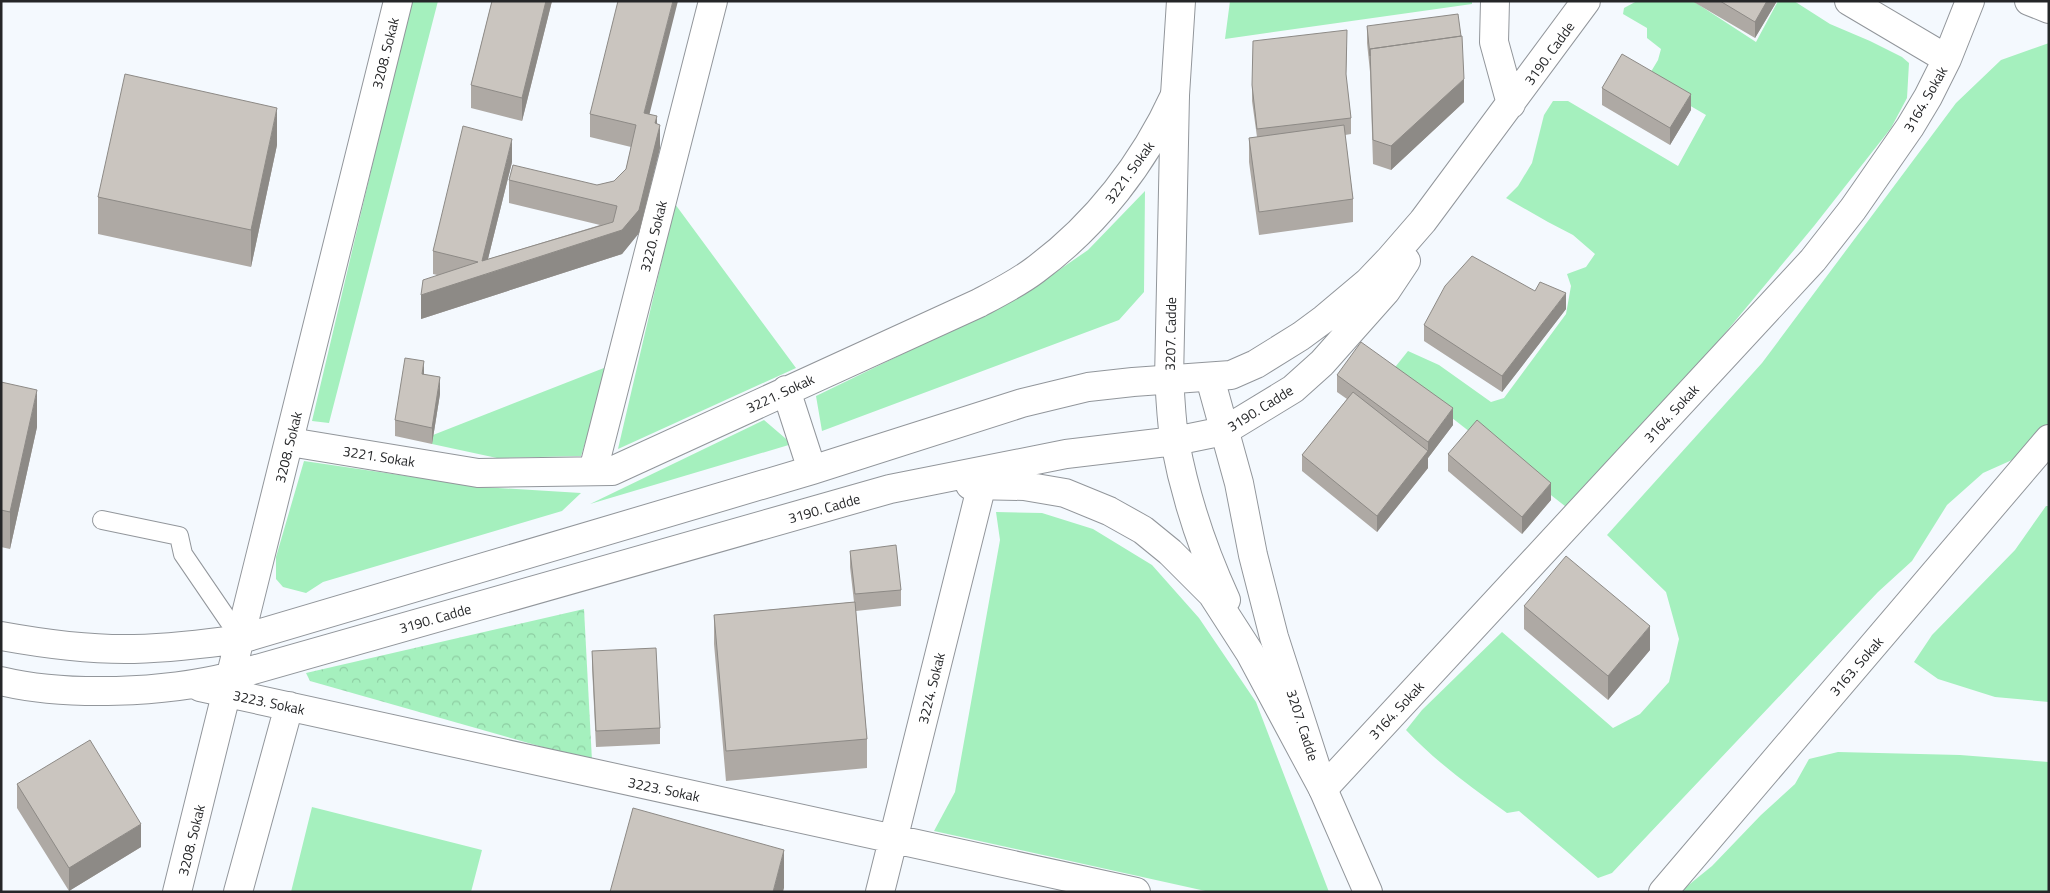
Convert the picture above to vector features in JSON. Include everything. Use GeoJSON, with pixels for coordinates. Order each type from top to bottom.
{"type":"FeatureCollection","features":[{"type":"Feature","properties":{"kind":"street","name":"3208. Sokak"},"geometry":{"type":"LineString","coordinates":[[178,892],[398,1]]}},
{"type":"Feature","properties":{"kind":"street","name":"3220. Sokak"},"geometry":{"type":"LineString","coordinates":[[594,471],[713,1]]}},
{"type":"Feature","properties":{"kind":"street","name":"3207. Cadde"},"geometry":{"type":"LineString","coordinates":[[1181,1],[1175,95],[1169,380],[1175,441],[1185,488],[1202,541],[1216,578],[1250,653]]}},
{"type":"Feature","properties":{"kind":"street"},"geometry":{"type":"LineString","coordinates":[[1494,1],[1494,42],[1511,104]]}},
{"type":"Feature","properties":{"kind":"street","name":"3190. Cadde"},"geometry":{"type":"LineString","coordinates":[[1,636],[86,648],[133,649],[183,647],[241,639],[812,470],[1022,402],[1088,388],[1133,382],[1231,375],[1256,364],[1301,336],[1368,282],[1423,221],[1586,1]]}},
{"type":"Feature","properties":{"kind":"street"},"geometry":{"type":"LineString","coordinates":[[1849,1],[1947,59]]}},
{"type":"Feature","properties":{"kind":"street","name":"3164. Sokak"},"geometry":{"type":"LineString","coordinates":[[1323,789],[1813,260],[1853,209],[1928,97],[1947,59],[1970,1]]}},
{"type":"Feature","properties":{"kind":"street"},"geometry":{"type":"LineString","coordinates":[[2029,1],[2049,9]]}},
{"type":"Feature","properties":{"kind":"street","name":"3221. Sokak"},"geometry":{"type":"LineString","coordinates":[[290,442],[478,473],[612,471],[979,303],[1036,270],[1091,221],[1124,182],[1163,121],[1175,95]]}},
{"type":"Feature","properties":{"kind":"street","name":"3190. Cadde"},"geometry":{"type":"LineString","coordinates":[[230,685],[890,489],[1066,454],[1175,441],[1224,431],[1293,389],[1322,363],[1386,291],[1511,104]]}},
{"type":"Feature","properties":{"kind":"street","name":"3207. Cadde"},"geometry":{"type":"LineString","coordinates":[[1210,378],[1239,483],[1253,555],[1274,637],[1323,789],[1368,892]]}},
{"type":"Feature","properties":{"kind":"street"},"geometry":{"type":"LineString","coordinates":[[786,390],[812,470]]}},
{"type":"Feature","properties":{"kind":"street","name":"3163. Sokak"},"geometry":{"type":"LineString","coordinates":[[1663,892],[2044,453]]}},
{"type":"Feature","properties":{"kind":"street"},"geometry":{"type":"LineString","coordinates":[[890,489],[982,484],[1024,486],[1065,493],[1110,511],[1143,530],[1170,552],[1212,594],[1250,653],[1323,789]]}},
{"type":"Feature","properties":{"kind":"street","name":"3224. Sokak"},"geometry":{"type":"LineString","coordinates":[[880,892],[982,484]]}},
{"type":"Feature","properties":{"kind":"street","name":"3223. Sokak"},"geometry":{"type":"LineString","coordinates":[[1,680],[45,687],[108,690],[193,685],[230,685],[289,706],[1136,892]]}},
{"type":"Feature","properties":{"kind":"street"},"geometry":{"type":"LineString","coordinates":[[238,892],[289,706]]}},
{"type":"Feature","properties":{"kind":"lane"},"geometry":{"type":"LineString","coordinates":[[102,520],[179,536],[183,554],[241,639]]}},
{"type":"Feature","properties":{"kind":"green space"},"geometry":{"type":"Polygon","coordinates":[[[411,1],[438,1],[329,423],[312,421],[411,1]]]}},
{"type":"Feature","properties":{"kind":"green space"},"geometry":{"type":"Polygon","coordinates":[[[1230,1],[1472,1],[1472,4],[1225,39],[1230,1]]]}},
{"type":"Feature","properties":{"kind":"green space"},"geometry":{"type":"Polygon","coordinates":[[[1637,1],[1693,1],[1756,42],[1778,1],[1794,1],[1830,24],[1870,41],[1902,57],[1909,63],[1907,98],[1891,128],[1814,226],[1691,374],[1570,510],[1392,371],[1408,351],[1439,365],[1491,402],[1504,398],[1566,314],[1571,286],[1567,274],[1586,267],[1595,254],[1573,235],[1506,198],[1518,186],[1532,163],[1544,115],[1553,101],[1568,101],[1678,166],[1706,115],[1646,80],[1658,60],[1661,49],[1647,38],[1647,28],[1623,14],[1624,8],[1637,1]]]}},
{"type":"Feature","properties":{"kind":"green space"},"geometry":{"type":"Polygon","coordinates":[[[2049,43],[2049,433],[2043,440],[2012,460],[1983,473],[1947,505],[1912,561],[1878,592],[1612,873],[1598,878],[1519,811],[1507,813],[1467,784],[1429,753],[1406,730],[1422,710],[1502,632],[1613,728],[1640,714],[1669,682],[1679,639],[1666,592],[1607,535],[1762,363],[1956,103],[2001,60],[2049,43]]]}},
{"type":"Feature","properties":{"kind":"green space"},"geometry":{"type":"Polygon","coordinates":[[[1145,191],[1144,292],[1119,320],[822,431],[816,396],[1020,297],[1088,250],[1145,191]]]}},
{"type":"Feature","properties":{"kind":"green space"},"geometry":{"type":"Polygon","coordinates":[[[675,204],[796,368],[618,449],[675,204]]]}},
{"type":"Feature","properties":{"kind":"green space"},"geometry":{"type":"Polygon","coordinates":[[[609,366],[581,456],[497,458],[432,444],[433,435],[609,366]]]}},
{"type":"Feature","properties":{"kind":"green space"},"geometry":{"type":"Polygon","coordinates":[[[764,420],[792,444],[590,504],[764,420]]]}},
{"type":"Feature","properties":{"kind":"green space"},"geometry":{"type":"Polygon","coordinates":[[[304,461],[482,487],[581,493],[562,511],[323,582],[306,593],[283,587],[276,579],[276,557],[304,461]]]}},
{"type":"Feature","properties":{"kind":"green space"},"geometry":{"type":"Polygon","coordinates":[[[2046,506],[2049,506],[2049,702],[1995,697],[1938,679],[1914,662],[1932,635],[2015,550],[2046,506]]]}},
{"type":"Feature","properties":{"kind":"green space"},"geometry":{"type":"Polygon","coordinates":[[[996,512],[1042,513],[1093,529],[1152,565],[1199,618],[1256,702],[1329,892],[1210,892],[934,831],[955,792],[1000,540],[996,512]]]}},
{"type":"Feature","properties":{"kind":"green space"},"geometry":{"type":"Polygon","coordinates":[[[584,609],[592,761],[310,681],[306,673],[584,609]]]}},
{"type":"Feature","properties":{"kind":"green space"},"geometry":{"type":"Polygon","coordinates":[[[1838,752],[1960,755],[2049,762],[2049,892],[1680,892],[1712,866],[1761,815],[1795,784],[1809,759],[1838,752]]]}},
{"type":"Feature","properties":{"kind":"green space"},"geometry":{"type":"Polygon","coordinates":[[[312,807],[482,850],[471,892],[291,892],[312,807]]]}},
{"type":"Feature","properties":{"kind":"building"},"geometry":{"type":"Polygon","coordinates":[[[492,1],[546,1],[522,98],[471,85],[492,1]]]}},
{"type":"Feature","properties":{"kind":"building"},"geometry":{"type":"Polygon","coordinates":[[[618,1],[673,1],[644,113],[657,116],[655,123],[660,125],[639,210],[622,230],[421,295],[423,280],[478,262],[433,251],[463,126],[512,139],[482,261],[613,222],[617,206],[509,180],[513,165],[597,185],[614,181],[626,169],[636,125],[590,114],[618,1]]]}},
{"type":"Feature","properties":{"kind":"building"},"geometry":{"type":"Polygon","coordinates":[[[1720,1],[1767,1],[1755,22],[1720,1]]]}},
{"type":"Feature","properties":{"kind":"building"},"geometry":{"type":"Polygon","coordinates":[[[1458,14],[1461,36],[1370,49],[1370,56],[1367,26],[1458,14]]]}},
{"type":"Feature","properties":{"kind":"building"},"geometry":{"type":"Polygon","coordinates":[[[1347,30],[1346,74],[1351,118],[1257,129],[1252,85],[1253,41],[1347,30]]]}},
{"type":"Feature","properties":{"kind":"building"},"geometry":{"type":"Polygon","coordinates":[[[1462,36],[1464,79],[1391,146],[1373,140],[1370,49],[1462,36]]]}},
{"type":"Feature","properties":{"kind":"building"},"geometry":{"type":"Polygon","coordinates":[[[1622,54],[1691,94],[1670,128],[1602,88],[1622,54]]]}},
{"type":"Feature","properties":{"kind":"building"},"geometry":{"type":"Polygon","coordinates":[[[125,74],[277,108],[251,230],[98,197],[125,74]]]}},
{"type":"Feature","properties":{"kind":"building"},"geometry":{"type":"Polygon","coordinates":[[[1344,125],[1353,199],[1259,212],[1249,138],[1344,125]]]}},
{"type":"Feature","properties":{"kind":"building"},"geometry":{"type":"Polygon","coordinates":[[[1472,256],[1535,291],[1540,282],[1566,293],[1502,376],[1424,325],[1445,286],[1472,256]]]}},
{"type":"Feature","properties":{"kind":"building"},"geometry":{"type":"Polygon","coordinates":[[[1361,342],[1453,408],[1428,442],[1337,375],[1361,342]]]}},
{"type":"Feature","properties":{"kind":"building"},"geometry":{"type":"Polygon","coordinates":[[[405,358],[424,361],[422,374],[440,377],[432,428],[395,420],[405,358]]]}},
{"type":"Feature","properties":{"kind":"building"},"geometry":{"type":"Polygon","coordinates":[[[1,382],[37,390],[10,512],[1,510],[1,382]]]}},
{"type":"Feature","properties":{"kind":"building"},"geometry":{"type":"Polygon","coordinates":[[[1353,392],[1428,451],[1377,516],[1302,455],[1353,392]]]}},
{"type":"Feature","properties":{"kind":"building"},"geometry":{"type":"Polygon","coordinates":[[[1477,420],[1551,483],[1522,517],[1448,454],[1477,420]]]}},
{"type":"Feature","properties":{"kind":"building"},"geometry":{"type":"Polygon","coordinates":[[[896,545],[901,590],[855,594],[850,551],[896,545]]]}},
{"type":"Feature","properties":{"kind":"building"},"geometry":{"type":"Polygon","coordinates":[[[1566,556],[1650,626],[1608,676],[1524,606],[1566,556]]]}},
{"type":"Feature","properties":{"kind":"building"},"geometry":{"type":"Polygon","coordinates":[[[855,602],[867,739],[726,751],[714,615],[855,602]]]}},
{"type":"Feature","properties":{"kind":"building"},"geometry":{"type":"Polygon","coordinates":[[[656,648],[660,728],[596,731],[592,651],[656,648]]]}},
{"type":"Feature","properties":{"kind":"building"},"geometry":{"type":"Polygon","coordinates":[[[90,740],[141,824],[69,868],[17,784],[90,740]]]}},
{"type":"Feature","properties":{"kind":"building"},"geometry":{"type":"Polygon","coordinates":[[[633,808],[784,850],[773,892],[610,892],[633,808]]]}}]}
